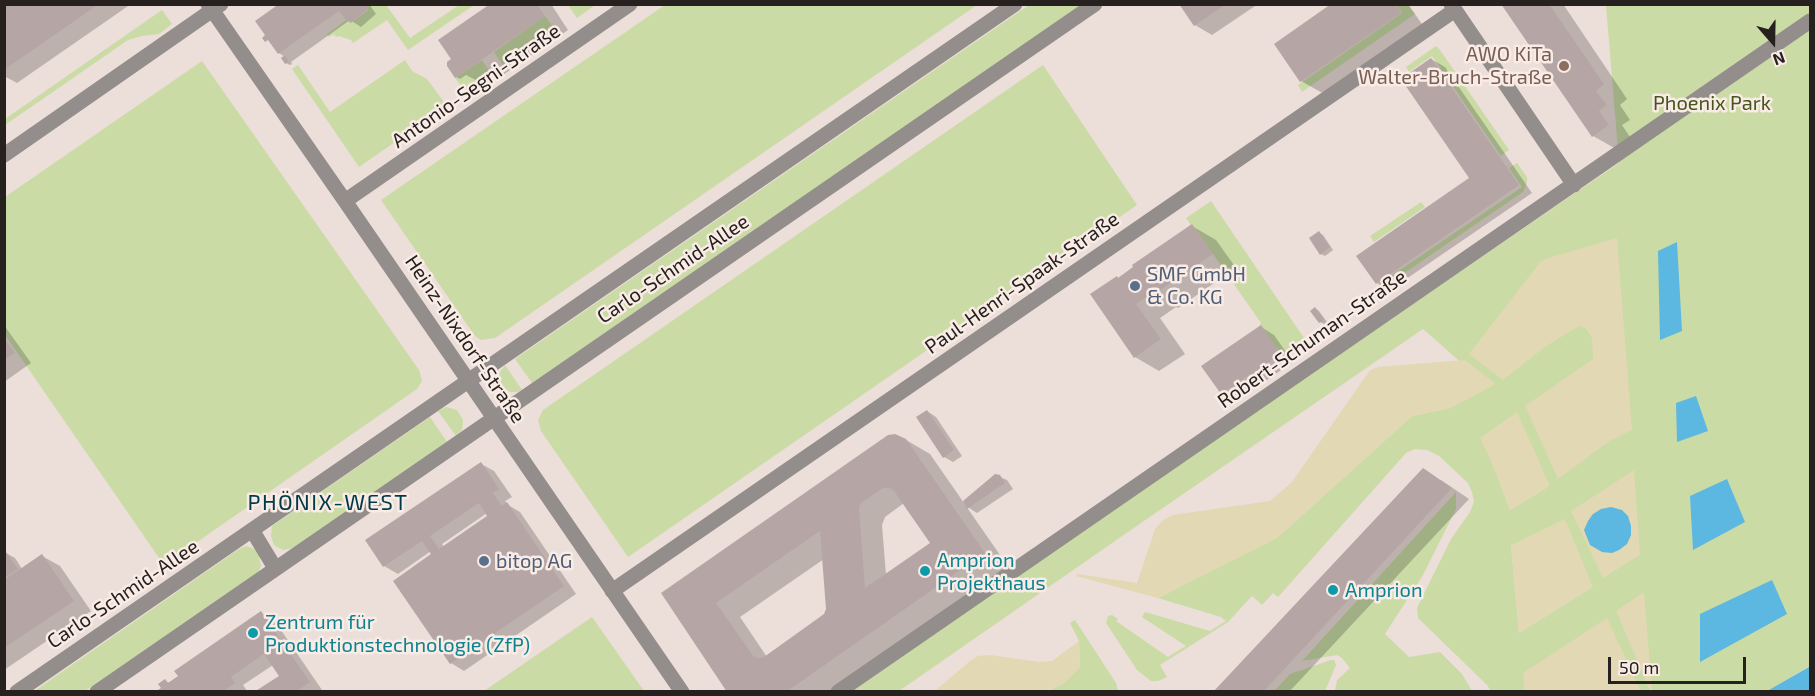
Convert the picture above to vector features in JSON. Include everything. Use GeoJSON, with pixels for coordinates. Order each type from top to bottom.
{"type":"FeatureCollection","features":[{"type":"Feature","properties":{"kind":"street","name":"Antonio-Segni-Straße"},"geometry":{"type":"LineString","coordinates":[[345,201],[630,4]]}},
{"type":"Feature","properties":{"kind":"street","name":"Carlo-Schmid-Allee"},"geometry":{"type":"LineString","coordinates":[[17,692],[1015,4]]}},
{"type":"Feature","properties":{"kind":"street","name":"Carlo-Schmid-Allee"},"geometry":{"type":"LineString","coordinates":[[97,692],[1095,4]]}},
{"type":"Feature","properties":{"kind":"street","name":"Heinz-Nixdorf-Straße"},"geometry":{"type":"LineString","coordinates":[[213,7],[682,692]]}},
{"type":"Feature","properties":{"kind":"street"},"geometry":{"type":"LineString","coordinates":[[4,155],[213,7]]}},
{"type":"Feature","properties":{"kind":"street"},"geometry":{"type":"LineString","coordinates":[[1453,7],[1574,185]]}},
{"type":"Feature","properties":{"kind":"street","name":"Paul-Henri-Spaak-Straße"},"geometry":{"type":"LineString","coordinates":[[612,591],[1453,7]]}},
{"type":"Feature","properties":{"kind":"street","name":"Robert-Schuman-Straße"},"geometry":{"type":"LineString","coordinates":[[838,692],[1810,21]]}},
{"type":"Feature","properties":{"kind":"street"},"geometry":{"type":"LineString","coordinates":[[252,530],[275,568]]}},
{"type":"Feature","properties":{"kind":"green space"},"geometry":{"type":"Polygon","coordinates":[[[366,5],[386,5],[410,38],[459,5],[474,5],[408,50],[387,20],[353,43],[351,40],[336,37],[334,34],[329,37],[327,34],[346,20],[351,23],[367,11],[366,5]]]}},
{"type":"Feature","properties":{"kind":"green space"},"geometry":{"type":"Polygon","coordinates":[[[568,5],[595,5],[577,18],[568,5]]]}},
{"type":"Feature","properties":{"kind":"green space"},"geometry":{"type":"Polygon","coordinates":[[[665,5],[977,5],[495,338],[481,340],[475,336],[381,200],[665,5]]]}},
{"type":"Feature","properties":{"kind":"green space"},"geometry":{"type":"Polygon","coordinates":[[[1029,5],[1082,5],[532,383],[515,359],[1029,5]]]}},
{"type":"Feature","properties":{"kind":"green space"},"geometry":{"type":"Polygon","coordinates":[[[1396,5],[1408,5],[1415,14],[1302,92],[1298,85],[1402,13],[1396,5]]]}},
{"type":"Feature","properties":{"kind":"green space","name":"Phoenix Park"},"geometry":{"type":"Polygon","coordinates":[[[1606,5],[1810,5],[1810,671],[1808,667],[1767,691],[1632,691],[1524,673],[1525,691],[1491,691],[1418,618],[1417,608],[1451,539],[1470,512],[1474,502],[1468,483],[1439,456],[1427,450],[1415,449],[1406,453],[1278,597],[1273,593],[1262,605],[1252,596],[1228,622],[1160,665],[1167,677],[1151,681],[1137,670],[1106,623],[1108,616],[1112,615],[1118,619],[1116,621],[1168,657],[1186,646],[1142,617],[1145,612],[1210,631],[1226,621],[1221,617],[1158,598],[1278,537],[1412,416],[1450,408],[1489,387],[1423,329],[899,691],[851,692],[1179,464],[1619,163],[1606,5]],[[1514,415],[1481,438],[1510,510],[1545,489],[1514,415]],[[1511,545],[1519,633],[1588,590],[1588,589],[1511,545]]]}},
{"type":"Feature","properties":{"kind":"green space"},"geometry":{"type":"Polygon","coordinates":[[[162,10],[172,24],[159,34],[128,40],[5,125],[5,119],[162,10]]]}},
{"type":"Feature","properties":{"kind":"green space"},"geometry":{"type":"Polygon","coordinates":[[[545,16],[556,31],[504,67],[494,52],[545,16]]]}},
{"type":"Feature","properties":{"kind":"green space"},"geometry":{"type":"Polygon","coordinates":[[[1436,46],[1509,150],[1501,156],[1432,56],[1409,72],[1406,67],[1436,46]]]}},
{"type":"Feature","properties":{"kind":"green space"},"geometry":{"type":"Polygon","coordinates":[[[405,60],[412,71],[427,79],[447,106],[359,167],[292,69],[298,65],[330,112],[405,60]]]}},
{"type":"Feature","properties":{"kind":"green space"},"geometry":{"type":"Polygon","coordinates":[[[482,60],[492,75],[466,93],[455,78],[482,60]]]}},
{"type":"Feature","properties":{"kind":"green space"},"geometry":{"type":"Polygon","coordinates":[[[202,61],[419,370],[422,381],[417,389],[164,565],[5,335],[5,197],[202,61]]]}},
{"type":"Feature","properties":{"kind":"green space"},"geometry":{"type":"Polygon","coordinates":[[[1043,65],[1137,205],[628,557],[541,431],[538,420],[543,410],[1043,65]]]}},
{"type":"Feature","properties":{"kind":"green space"},"geometry":{"type":"Polygon","coordinates":[[[1517,163],[1527,177],[1523,192],[1381,289],[1378,285],[1522,187],[1509,168],[1517,163]]]}},
{"type":"Feature","properties":{"kind":"green space"},"geometry":{"type":"Polygon","coordinates":[[[1211,201],[1306,341],[1281,358],[1261,323],[1186,218],[1211,201]]]}},
{"type":"Feature","properties":{"kind":"green space"},"geometry":{"type":"Polygon","coordinates":[[[1421,202],[1425,207],[1374,242],[1370,236],[1421,202]]]}},
{"type":"Feature","properties":{"kind":"green space"},"geometry":{"type":"Polygon","coordinates":[[[505,365],[522,390],[510,392],[502,386],[499,374],[505,365]]]}},
{"type":"Feature","properties":{"kind":"green space"},"geometry":{"type":"Polygon","coordinates":[[[446,407],[457,410],[463,420],[462,430],[456,436],[438,411],[446,407]]]}},
{"type":"Feature","properties":{"kind":"green space"},"geometry":{"type":"Polygon","coordinates":[[[430,417],[447,442],[294,548],[283,550],[274,545],[271,536],[272,526],[430,417]]]}},
{"type":"Feature","properties":{"kind":"green space"},"geometry":{"type":"Polygon","coordinates":[[[1456,492],[1456,509],[1423,575],[1385,634],[1409,657],[1440,652],[1462,674],[1472,691],[1335,691],[1337,680],[1350,668],[1342,658],[1337,655],[1302,661],[1456,492]]]}},
{"type":"Feature","properties":{"kind":"green space"},"geometry":{"type":"Polygon","coordinates":[[[246,546],[258,552],[261,566],[258,573],[85,691],[33,692],[239,549],[246,546]]]}},
{"type":"Feature","properties":{"kind":"green space"},"geometry":{"type":"Polygon","coordinates":[[[592,617],[644,691],[484,691],[592,617]]]}},
{"type":"Feature","properties":{"kind":"green space"},"geometry":{"type":"Polygon","coordinates":[[[1075,620],[1116,683],[1118,691],[1045,692],[1063,684],[1080,667],[1079,641],[1070,623],[1075,620]]]}},
{"type":"Feature","properties":{"kind":"green space"},"geometry":{"type":"Polygon","coordinates":[[[1334,660],[1336,665],[1325,691],[1274,691],[1290,674],[1334,660]]]}},
{"type":"Feature","properties":{"kind":"sand"},"geometry":{"type":"Polygon","coordinates":[[[1617,238],[1632,430],[1611,440],[1558,479],[1525,406],[1593,359],[1592,338],[1586,329],[1581,326],[1574,329],[1545,347],[1503,380],[1469,354],[1541,261],[1617,238]]]}},
{"type":"Feature","properties":{"kind":"sand"},"geometry":{"type":"Polygon","coordinates":[[[1465,360],[1496,384],[1450,408],[1412,416],[1277,538],[1158,598],[1076,576],[1077,574],[1137,583],[1155,529],[1163,520],[1173,515],[1270,501],[1292,482],[1370,370],[1378,367],[1465,360]]]}},
{"type":"Feature","properties":{"kind":"sand"},"geometry":{"type":"Polygon","coordinates":[[[1517,412],[1550,486],[1510,510],[1480,438],[1517,412]]]}},
{"type":"Feature","properties":{"kind":"sand"},"geometry":{"type":"Polygon","coordinates":[[[1634,470],[1640,555],[1603,578],[1571,511],[1634,470]]]}},
{"type":"Feature","properties":{"kind":"sand"},"geometry":{"type":"Polygon","coordinates":[[[1565,519],[1593,587],[1519,633],[1511,545],[1565,519]]]}},
{"type":"Feature","properties":{"kind":"sand"},"geometry":{"type":"Polygon","coordinates":[[[1644,592],[1652,691],[1650,691],[1616,611],[1644,592]]]}},
{"type":"Feature","properties":{"kind":"sand"},"geometry":{"type":"Polygon","coordinates":[[[1607,618],[1641,691],[1525,691],[1523,673],[1607,618]]]}},
{"type":"Feature","properties":{"kind":"sand"},"geometry":{"type":"Polygon","coordinates":[[[1079,641],[1080,667],[1063,684],[1045,691],[935,691],[978,656],[990,655],[1039,662],[1052,661],[1079,641]]]}},
{"type":"Feature","properties":{"kind":"water"},"geometry":{"type":"Polygon","coordinates":[[[1677,242],[1682,331],[1660,340],[1658,251],[1677,242]]]}},
{"type":"Feature","properties":{"kind":"water"},"geometry":{"type":"Polygon","coordinates":[[[1696,396],[1708,431],[1677,442],[1676,403],[1696,396]]]}},
{"type":"Feature","properties":{"kind":"water"},"geometry":{"type":"Polygon","coordinates":[[[1727,479],[1745,522],[1693,550],[1690,496],[1727,479]]]}},
{"type":"Feature","properties":{"kind":"water"},"geometry":{"type":"Polygon","coordinates":[[[1611,507],[1622,510],[1628,516],[1631,526],[1631,535],[1627,544],[1612,553],[1602,552],[1590,545],[1584,530],[1593,514],[1611,507]]]}},
{"type":"Feature","properties":{"kind":"water"},"geometry":{"type":"Polygon","coordinates":[[[1772,580],[1787,614],[1700,662],[1700,614],[1772,580]]]}},
{"type":"Feature","properties":{"kind":"water"},"geometry":{"type":"Polygon","coordinates":[[[1809,667],[1810,691],[1767,691],[1809,667]]]}},
{"type":"Feature","properties":{"kind":"building"},"geometry":{"type":"Polygon","coordinates":[[[4,4],[99,4],[4,70],[4,4]]]}},
{"type":"Feature","properties":{"kind":"building"},"geometry":{"type":"Polygon","coordinates":[[[279,4],[366,4],[368,9],[351,23],[339,11],[278,54],[268,40],[265,42],[262,38],[265,35],[255,21],[279,4]]]}},
{"type":"Feature","properties":{"kind":"building"},"geometry":{"type":"Polygon","coordinates":[[[490,4],[537,4],[545,16],[455,78],[447,66],[447,62],[451,59],[438,40],[490,4]]]}},
{"type":"Feature","properties":{"kind":"building"},"geometry":{"type":"Polygon","coordinates":[[[1179,4],[1226,4],[1194,26],[1179,4]]]}},
{"type":"Feature","properties":{"kind":"building"},"geometry":{"type":"Polygon","coordinates":[[[1331,4],[1395,4],[1401,13],[1300,82],[1274,44],[1331,4]]]}},
{"type":"Feature","properties":{"kind":"building"},"geometry":{"type":"Polygon","coordinates":[[[1501,4],[1549,4],[1604,84],[1596,91],[1607,105],[1599,111],[1609,125],[1592,137],[1501,4]]]}},
{"type":"Feature","properties":{"kind":"building"},"geometry":{"type":"Polygon","coordinates":[[[285,55],[289,62],[285,64],[281,58],[285,55]]]}},
{"type":"Feature","properties":{"kind":"building"},"geometry":{"type":"Polygon","coordinates":[[[1431,58],[1519,185],[1376,284],[1356,256],[1469,178],[1401,79],[1431,58]]]}},
{"type":"Feature","properties":{"kind":"building","name":"SMF GmbH & Co. KG"},"geometry":{"type":"Polygon","coordinates":[[[1192,224],[1213,254],[1136,304],[1161,339],[1134,358],[1090,294],[1117,276],[1118,278],[1133,267],[1132,265],[1192,224]]]}},
{"type":"Feature","properties":{"kind":"building"},"geometry":{"type":"Polygon","coordinates":[[[1319,231],[1330,247],[1320,255],[1309,238],[1319,231]]]}},
{"type":"Feature","properties":{"kind":"building"},"geometry":{"type":"Polygon","coordinates":[[[1315,307],[1324,320],[1319,323],[1310,311],[1315,307]]]}},
{"type":"Feature","properties":{"kind":"building"},"geometry":{"type":"Polygon","coordinates":[[[1261,325],[1281,354],[1221,394],[1201,366],[1261,325]]]}},
{"type":"Feature","properties":{"kind":"building"},"geometry":{"type":"Polygon","coordinates":[[[4,338],[15,353],[4,360],[4,338]]]}},
{"type":"Feature","properties":{"kind":"building"},"geometry":{"type":"Polygon","coordinates":[[[927,410],[954,450],[943,458],[916,417],[927,410]]]}},
{"type":"Feature","properties":{"kind":"building","name":"Amprion Projekthaus"},"geometry":{"type":"Polygon","coordinates":[[[895,434],[906,439],[985,553],[786,692],[727,692],[661,593],[888,435],[895,434]],[[883,488],[861,503],[859,508],[865,588],[930,543],[894,491],[883,488]],[[820,531],[716,603],[754,657],[764,657],[824,614],[826,609],[820,531]]]}},
{"type":"Feature","properties":{"kind":"building","name":"bitop AG"},"geometry":{"type":"Polygon","coordinates":[[[481,462],[499,489],[493,493],[502,506],[507,502],[564,586],[450,664],[393,581],[431,554],[422,541],[383,567],[365,540],[481,462]],[[479,503],[430,536],[439,549],[487,516],[479,503]]]}},
{"type":"Feature","properties":{"kind":"building","name":"Amprion"},"geometry":{"type":"Polygon","coordinates":[[[1423,468],[1452,488],[1263,692],[1213,692],[1423,468]]]}},
{"type":"Feature","properties":{"kind":"building"},"geometry":{"type":"Polygon","coordinates":[[[995,474],[1000,475],[1005,483],[967,509],[963,501],[995,474]]]}},
{"type":"Feature","properties":{"kind":"building"},"geometry":{"type":"Polygon","coordinates":[[[6,552],[18,569],[4,578],[4,553],[6,552]]]}},
{"type":"Feature","properties":{"kind":"building"},"geometry":{"type":"Polygon","coordinates":[[[42,554],[74,601],[4,648],[4,580],[42,554]]]}},
{"type":"Feature","properties":{"kind":"building","name":"Zentrum für Produktionstechnologie (ZfP)"},"geometry":{"type":"Polygon","coordinates":[[[261,611],[310,682],[296,692],[254,692],[279,676],[264,654],[231,677],[235,683],[222,692],[155,692],[161,688],[158,684],[165,679],[168,683],[178,676],[174,671],[261,611]]]}},
{"type":"Feature","properties":{"kind":"place","name":"AWO KiTa Walter-Bruch-Straße"},"geometry":{"type":"Point","coordinates":[1564,66]}},
{"type":"Feature","properties":{"kind":"place","name":"SMF GmbH & Co. KG"},"geometry":{"type":"Point","coordinates":[1135,286]}},
{"type":"Feature","properties":{"kind":"place","name":"bitop AG"},"geometry":{"type":"Point","coordinates":[484,561]}},
{"type":"Feature","properties":{"kind":"place","name":"Amprion Projekthaus"},"geometry":{"type":"Point","coordinates":[925,571]}},
{"type":"Feature","properties":{"kind":"place","name":"Amprion"},"geometry":{"type":"Point","coordinates":[1333,590]}},
{"type":"Feature","properties":{"kind":"place","name":"Zentrum für Produktionstechnologie (ZfP)"},"geometry":{"type":"Point","coordinates":[253,633]}},
{"type":"Feature","properties":{"kind":"district","name":"PHÖNIX-WEST"},"geometry":{"type":"Point","coordinates":[328,503]}}]}
